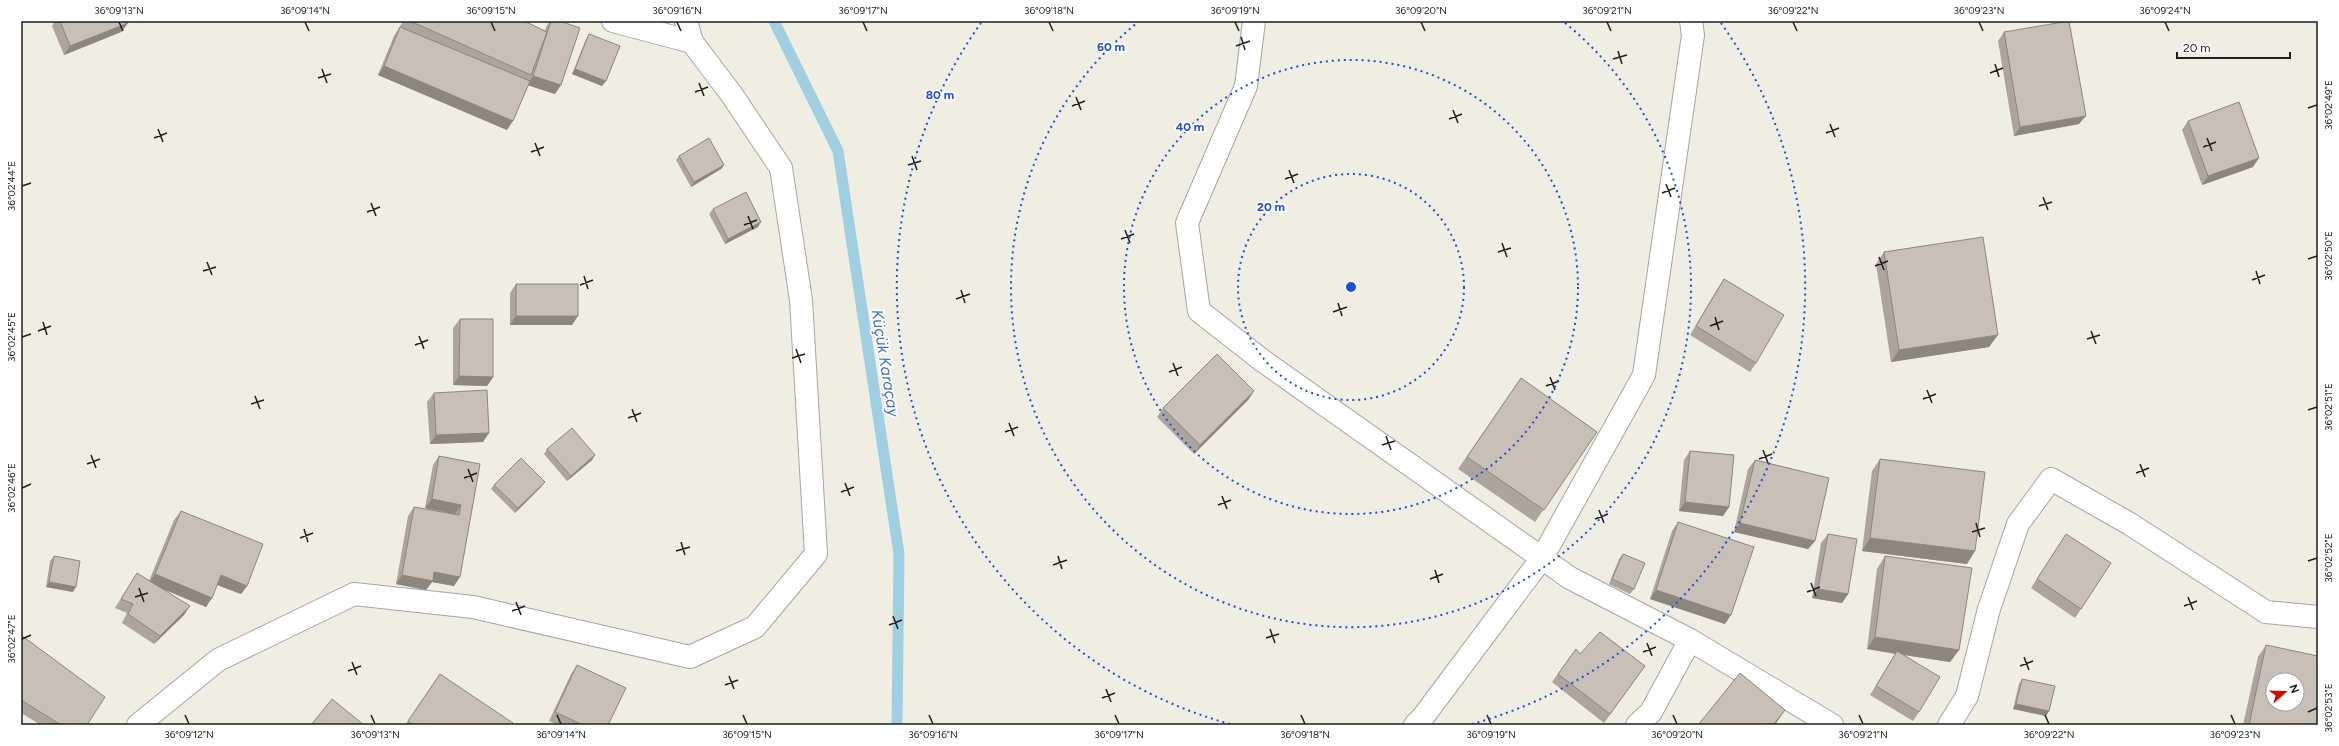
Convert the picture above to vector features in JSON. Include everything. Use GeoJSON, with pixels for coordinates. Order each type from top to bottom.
{"type":"FeatureCollection","features":[{"type":"Feature","properties":{"kind":"street"},"geometry":{"type":"LineString","coordinates":[[613,21],[692,42]]}},
{"type":"Feature","properties":{"kind":"street"},"geometry":{"type":"LineString","coordinates":[[138,725],[218,660],[354,594],[473,607],[690,657],[755,627],[816,554],[801,300],[781,168],[732,95],[692,42],[686,21]]}},
{"type":"Feature","properties":{"kind":"street"},"geometry":{"type":"LineString","coordinates":[[1254,21],[1246,86],[1187,223],[1199,311],[1263,361],[1570,578],[1690,640],[1832,725]]}},
{"type":"Feature","properties":{"kind":"street"},"geometry":{"type":"LineString","coordinates":[[1415,725],[1424,717],[1542,558],[1644,375],[1693,35],[1691,21]]}},
{"type":"Feature","properties":{"kind":"street"},"geometry":{"type":"LineString","coordinates":[[1949,725],[1967,696],[1989,609],[2018,524],[2051,478],[2130,524],[2266,612],[2318,617]]}},
{"type":"Feature","properties":{"kind":"street"},"geometry":{"type":"LineString","coordinates":[[1637,725],[1651,712],[1690,640]]}},
{"type":"Feature","properties":{"kind":"building"},"geometry":{"type":"Polygon","coordinates":[[[60,21],[127,21],[128,23],[70,46],[60,21]]]}},
{"type":"Feature","properties":{"kind":"building"},"geometry":{"type":"Polygon","coordinates":[[[410,21],[524,21],[547,32],[531,75],[410,21]]]}},
{"type":"Feature","properties":{"kind":"building"},"geometry":{"type":"Polygon","coordinates":[[[551,21],[560,21],[580,28],[561,85],[533,76],[551,21]]]}},
{"type":"Feature","properties":{"kind":"building"},"geometry":{"type":"Polygon","coordinates":[[[2069,21],[2086,116],[2020,127],[2004,32],[2069,21]]]}},
{"type":"Feature","properties":{"kind":"building"},"geometry":{"type":"Polygon","coordinates":[[[400,27],[530,81],[513,121],[384,66],[400,27]]]}},
{"type":"Feature","properties":{"kind":"building"},"geometry":{"type":"Polygon","coordinates":[[[589,34],[620,46],[606,81],[575,69],[589,34]]]}},
{"type":"Feature","properties":{"kind":"building"},"geometry":{"type":"Polygon","coordinates":[[[2239,102],[2259,158],[2208,176],[2188,121],[2239,102]]]}},
{"type":"Feature","properties":{"kind":"building"},"geometry":{"type":"Polygon","coordinates":[[[709,138],[724,165],[694,182],[679,156],[709,138]]]}},
{"type":"Feature","properties":{"kind":"building"},"geometry":{"type":"Polygon","coordinates":[[[746,192],[761,222],[728,239],[713,209],[746,192]]]}},
{"type":"Feature","properties":{"kind":"building"},"geometry":{"type":"Polygon","coordinates":[[[1983,237],[1998,335],[1899,350],[1884,252],[1983,237]]]}},
{"type":"Feature","properties":{"kind":"building"},"geometry":{"type":"Polygon","coordinates":[[[1724,279],[1784,315],[1756,363],[1696,326],[1724,279]]]}},
{"type":"Feature","properties":{"kind":"building"},"geometry":{"type":"Polygon","coordinates":[[[516,284],[578,284],[578,316],[516,316],[516,284]]]}},
{"type":"Feature","properties":{"kind":"building"},"geometry":{"type":"Polygon","coordinates":[[[460,319],[493,319],[493,377],[459,376],[460,319]]]}},
{"type":"Feature","properties":{"kind":"building"},"geometry":{"type":"Polygon","coordinates":[[[1217,354],[1254,391],[1200,445],[1163,408],[1217,354]]]}},
{"type":"Feature","properties":{"kind":"building"},"geometry":{"type":"Polygon","coordinates":[[[1521,378],[1597,432],[1544,510],[1467,457],[1521,378]]]}},
{"type":"Feature","properties":{"kind":"building"},"geometry":{"type":"Polygon","coordinates":[[[487,390],[489,433],[436,435],[434,393],[487,390]]]}},
{"type":"Feature","properties":{"kind":"building"},"geometry":{"type":"Polygon","coordinates":[[[572,428],[595,455],[571,476],[547,449],[572,428]]]}},
{"type":"Feature","properties":{"kind":"building"},"geometry":{"type":"Polygon","coordinates":[[[1690,451],[1734,455],[1729,507],[1685,502],[1690,451]]]}},
{"type":"Feature","properties":{"kind":"building"},"geometry":{"type":"Polygon","coordinates":[[[439,456],[480,464],[460,577],[434,572],[433,581],[402,575],[414,507],[459,515],[461,505],[432,499],[439,456]]]}},
{"type":"Feature","properties":{"kind":"building"},"geometry":{"type":"Polygon","coordinates":[[[521,458],[545,482],[518,508],[494,485],[521,458]]]}},
{"type":"Feature","properties":{"kind":"building"},"geometry":{"type":"Polygon","coordinates":[[[1880,459],[1985,472],[1975,551],[1870,538],[1880,459]]]}},
{"type":"Feature","properties":{"kind":"building"},"geometry":{"type":"Polygon","coordinates":[[[1755,460],[1829,478],[1815,541],[1740,523],[1755,460]]]}},
{"type":"Feature","properties":{"kind":"building"},"geometry":{"type":"Polygon","coordinates":[[[181,511],[263,544],[247,586],[221,575],[212,598],[155,574],[181,511]]]}},
{"type":"Feature","properties":{"kind":"building"},"geometry":{"type":"Polygon","coordinates":[[[1678,522],[1754,547],[1731,615],[1656,590],[1678,522]]]}},
{"type":"Feature","properties":{"kind":"building"},"geometry":{"type":"Polygon","coordinates":[[[1828,534],[1857,539],[1848,594],[1818,589],[1828,534]]]}},
{"type":"Feature","properties":{"kind":"building"},"geometry":{"type":"Polygon","coordinates":[[[2066,534],[2111,563],[2081,609],[2037,579],[2066,534]]]}},
{"type":"Feature","properties":{"kind":"building"},"geometry":{"type":"Polygon","coordinates":[[[1623,554],[1645,563],[1634,589],[1612,579],[1623,554]]]}},
{"type":"Feature","properties":{"kind":"building"},"geometry":{"type":"Polygon","coordinates":[[[54,556],[80,561],[76,587],[49,582],[54,556]]]}},
{"type":"Feature","properties":{"kind":"building"},"geometry":{"type":"Polygon","coordinates":[[[1885,556],[1972,568],[1959,650],[1875,637],[1885,556]]]}},
{"type":"Feature","properties":{"kind":"building"},"geometry":{"type":"Polygon","coordinates":[[[137,573],[190,606],[160,636],[128,614],[133,604],[121,599],[137,573]]]}},
{"type":"Feature","properties":{"kind":"building"},"geometry":{"type":"Polygon","coordinates":[[[1600,632],[1645,666],[1610,714],[1558,674],[1576,649],[1580,654],[1600,632]]]}},
{"type":"Feature","properties":{"kind":"building"},"geometry":{"type":"Polygon","coordinates":[[[21,635],[105,697],[87,725],[61,725],[21,700],[21,635]]]}},
{"type":"Feature","properties":{"kind":"building"},"geometry":{"type":"Polygon","coordinates":[[[2266,645],[2318,656],[2318,725],[2249,725],[2266,645]]]}},
{"type":"Feature","properties":{"kind":"building"},"geometry":{"type":"Polygon","coordinates":[[[1897,651],[1940,677],[1919,712],[1876,686],[1897,651]]]}},
{"type":"Feature","properties":{"kind":"building"},"geometry":{"type":"Polygon","coordinates":[[[577,665],[626,688],[608,725],[583,725],[555,712],[577,665]]]}},
{"type":"Feature","properties":{"kind":"building"},"geometry":{"type":"Polygon","coordinates":[[[1740,673],[1785,710],[1773,725],[1698,725],[1740,673]]]}},
{"type":"Feature","properties":{"kind":"building"},"geometry":{"type":"Polygon","coordinates":[[[440,674],[513,723],[511,725],[413,725],[408,721],[440,674]]]}},
{"type":"Feature","properties":{"kind":"building"},"geometry":{"type":"Polygon","coordinates":[[[2022,679],[2055,686],[2049,711],[2016,704],[2022,679]]]}},
{"type":"Feature","properties":{"kind":"building"},"geometry":{"type":"Polygon","coordinates":[[[332,699],[364,725],[311,725],[332,699]]]}},
{"type":"Feature","properties":{"kind":"waterway","name":"Küçük Karaçay"},"geometry":{"type":"LineString","coordinates":[[774,21],[838,151],[899,554],[897,725]]}}]}
